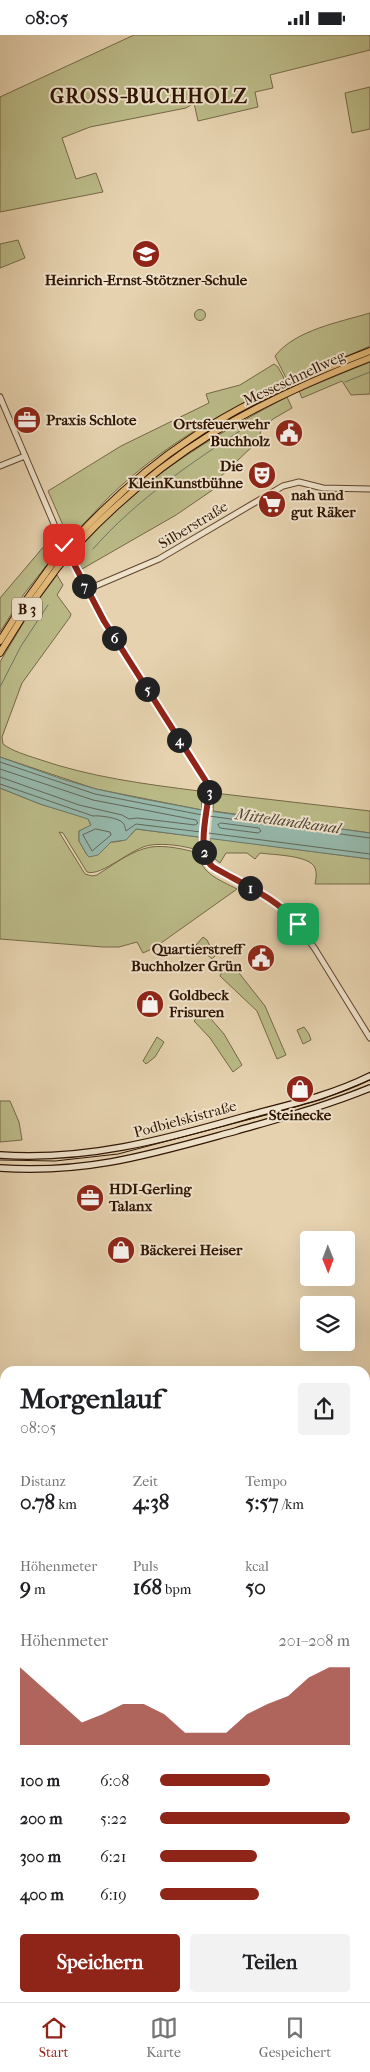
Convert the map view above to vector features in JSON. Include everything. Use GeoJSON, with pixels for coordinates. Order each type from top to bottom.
{"type":"FeatureCollection","features":[{"type":"Feature","properties":{"kind":"highway","name":"Messeschnellweg"},"geometry":{"type":"LineString","coordinates":[[0,641],[22,606],[75,542],[118,502],[157,470],[211,432],[282,391],[370,351]]}},
{"type":"Feature","properties":{"kind":"highway","name":"Messeschnellweg"},"geometry":{"type":"LineString","coordinates":[[297,384],[370,357]]}},
{"type":"Feature","properties":{"kind":"highway","name":"Messeschnellweg"},"geometry":{"type":"LineString","coordinates":[[0,653],[56,565]]}},
{"type":"Feature","properties":{"kind":"main road","name":"Podbielskistraße"},"geometry":{"type":"LineString","coordinates":[[0,1155],[72,1155],[147,1143],[330,1094],[370,1076]]}},
{"type":"Feature","properties":{"kind":"main road","name":"Podbielskistraße"},"geometry":{"type":"LineString","coordinates":[[0,1167],[63,1169],[120,1162],[306,1112],[370,1088]]}},
{"type":"Feature","properties":{"kind":"street"},"geometry":{"type":"LineString","coordinates":[[0,397],[57,531],[86,590],[207,783],[209,791],[204,855],[210,865],[276,904],[294,920],[315,949],[370,1039]]}},
{"type":"Feature","properties":{"kind":"street"},"geometry":{"type":"LineString","coordinates":[[0,466],[25,456]]}},
{"type":"Feature","properties":{"kind":"street","name":"Silberstraße"},"geometry":{"type":"LineString","coordinates":[[86,590],[159,559],[282,486],[299,482],[323,488],[370,489]]}},
{"type":"Feature","properties":{"kind":"green space"},"geometry":{"type":"Polygon","coordinates":[[[134,35],[370,35],[370,50],[270,75],[273,88],[255,92],[258,107],[198,121],[194,103],[186,108],[90,127],[62,138],[76,179],[96,173],[103,192],[0,212],[0,97],[134,35]]]}},
{"type":"Feature","properties":{"kind":"green space"},"geometry":{"type":"Polygon","coordinates":[[[370,87],[370,129],[352,133],[345,93],[370,87]]]}},
{"type":"Feature","properties":{"kind":"green space"},"geometry":{"type":"Polygon","coordinates":[[[18,240],[25,258],[0,268],[0,244],[18,240]]]}},
{"type":"Feature","properties":{"kind":"green space"},"geometry":{"type":"Polygon","coordinates":[[[198,310],[202,310],[205,315],[204,319],[198,320],[195,317],[195,313],[198,310]]]}},
{"type":"Feature","properties":{"kind":"green space"},"geometry":{"type":"Polygon","coordinates":[[[370,313],[370,346],[288,382],[275,356],[284,347],[306,333],[370,313]]]}},
{"type":"Feature","properties":{"kind":"green space"},"geometry":{"type":"Polygon","coordinates":[[[370,362],[370,394],[351,395],[342,381],[302,398],[299,391],[370,362]]]}},
{"type":"Feature","properties":{"kind":"green space"},"geometry":{"type":"Polygon","coordinates":[[[274,364],[278,367],[286,382],[239,405],[171,446],[110,496],[69,539],[48,491],[121,446],[209,403],[206,394],[240,385],[274,364]]]}},
{"type":"Feature","properties":{"kind":"green space"},"geometry":{"type":"Polygon","coordinates":[[[287,397],[292,408],[273,419],[261,431],[257,442],[216,481],[217,487],[176,515],[82,569],[73,554],[120,506],[172,465],[228,429],[287,397]]]}},
{"type":"Feature","properties":{"kind":"green space"},"geometry":{"type":"Polygon","coordinates":[[[51,538],[57,552],[24,594],[0,632],[0,598],[51,538]]]}},
{"type":"Feature","properties":{"kind":"green space"},"geometry":{"type":"Polygon","coordinates":[[[57,575],[63,585],[57,595],[71,614],[22,683],[2,737],[3,744],[24,754],[77,771],[138,783],[199,791],[201,792],[202,810],[96,789],[0,757],[0,662],[31,610],[57,575]]]}},
{"type":"Feature","properties":{"kind":"green space"},"geometry":{"type":"Polygon","coordinates":[[[0,788],[40,804],[88,818],[91,826],[79,831],[79,841],[87,855],[100,852],[111,842],[125,839],[136,829],[199,837],[198,850],[175,845],[151,845],[135,851],[101,870],[87,872],[63,833],[59,832],[85,874],[97,875],[137,851],[151,847],[169,847],[198,853],[207,871],[237,889],[154,948],[143,953],[137,942],[119,947],[103,947],[0,939],[0,788]]]}},
{"type":"Feature","properties":{"kind":"green space"},"geometry":{"type":"Polygon","coordinates":[[[214,793],[370,811],[370,833],[213,811],[214,793]]]}},
{"type":"Feature","properties":{"kind":"green space"},"geometry":{"type":"Polygon","coordinates":[[[210,838],[370,859],[370,884],[315,884],[316,872],[312,864],[306,860],[290,856],[260,853],[255,859],[247,853],[226,853],[220,863],[210,855],[210,838]]]}},
{"type":"Feature","properties":{"kind":"green space"},"geometry":{"type":"Polygon","coordinates":[[[203,937],[207,940],[215,956],[212,959],[196,945],[203,937]]]}},
{"type":"Feature","properties":{"kind":"green space"},"geometry":{"type":"Polygon","coordinates":[[[228,959],[265,1006],[286,1055],[277,1059],[257,1011],[220,976],[228,959]]]}},
{"type":"Feature","properties":{"kind":"green space"},"geometry":{"type":"Polygon","coordinates":[[[204,1011],[224,1034],[242,1065],[233,1072],[210,1038],[194,1021],[204,1011]]]}},
{"type":"Feature","properties":{"kind":"green space"},"geometry":{"type":"Polygon","coordinates":[[[304,1027],[311,1040],[303,1044],[297,1030],[304,1027]]]}},
{"type":"Feature","properties":{"kind":"green space"},"geometry":{"type":"Polygon","coordinates":[[[157,1037],[164,1042],[155,1057],[146,1064],[143,1061],[157,1037]]]}},
{"type":"Feature","properties":{"kind":"green space"},"geometry":{"type":"Polygon","coordinates":[[[0,1101],[10,1101],[19,1122],[22,1140],[0,1142],[0,1101]]]}},
{"type":"Feature","properties":{"kind":"water"},"geometry":{"type":"Polygon","coordinates":[[[0,757],[62,779],[138,798],[202,810],[370,833],[370,859],[136,829],[126,840],[111,842],[98,855],[89,857],[79,841],[79,831],[91,825],[88,819],[40,804],[0,788],[0,757]]]}},
{"type":"Feature","properties":{"kind":"pier"},"geometry":{"type":"Polygon","coordinates":[[[202,807],[213,808],[210,841],[199,839],[202,807]]]}},
{"type":"Feature","properties":{"kind":"waterway"},"geometry":{"type":"LineString","coordinates":[[345,382],[370,372]]}},
{"type":"Feature","properties":{"kind":"waterway"},"geometry":{"type":"LineString","coordinates":[[93,549],[146,498],[185,468],[246,427]]}},
{"type":"Feature","properties":{"kind":"waterway"},"geometry":{"type":"LineString","coordinates":[[0,687],[21,646],[48,605]]}},
{"type":"Feature","properties":{"kind":"tram line"},"geometry":{"type":"LineString","coordinates":[[0,1160],[55,1161],[118,1154],[323,1099],[370,1080]]}},
{"type":"Feature","properties":{"kind":"place","name":"Heinrich-Ernst-Stötzner-Schule"},"geometry":{"type":"Point","coordinates":[146,254]}},
{"type":"Feature","properties":{"kind":"place","name":"Praxis Schlote"},"geometry":{"type":"Point","coordinates":[27,420]}},
{"type":"Feature","properties":{"kind":"place","name":"Ortsfeuerwehr Buchholz"},"geometry":{"type":"Point","coordinates":[289,433]}},
{"type":"Feature","properties":{"kind":"place","name":"Die KleinKunstbühne"},"geometry":{"type":"Point","coordinates":[262,475]}},
{"type":"Feature","properties":{"kind":"place","name":"nah und gut Räker"},"geometry":{"type":"Point","coordinates":[272,504]}},
{"type":"Feature","properties":{"kind":"place","name":"Quartierstreff Buchholzer Grün"},"geometry":{"type":"Point","coordinates":[261,958]}},
{"type":"Feature","properties":{"kind":"place","name":"Goldbeck Frisuren"},"geometry":{"type":"Point","coordinates":[150,1004]}},
{"type":"Feature","properties":{"kind":"place","name":"Steinecke"},"geometry":{"type":"Point","coordinates":[300,1089]}},
{"type":"Feature","properties":{"kind":"place","name":"HDI-Gerling Talanx"},"geometry":{"type":"Point","coordinates":[90,1198]}},
{"type":"Feature","properties":{"kind":"place","name":"Bäckerei Heiser"},"geometry":{"type":"Point","coordinates":[121,1250]}},
{"type":"Feature","properties":{"kind":"district","name":"GROSS-BUCHHOLZ"},"geometry":{"type":"Point","coordinates":[149,96]}},
{"type":"Feature","properties":{"kind":"route"},"geometry":{"type":"LineString","coordinates":[[64,545],[90,598],[207,783],[209,791],[204,855],[207,862],[276,904],[289,913],[298,924]]}},
{"type":"Feature","properties":{"kind":"water label","name":"Mittellandkanal"},"geometry":{"type":"Point","coordinates":[288,821]}}]}
